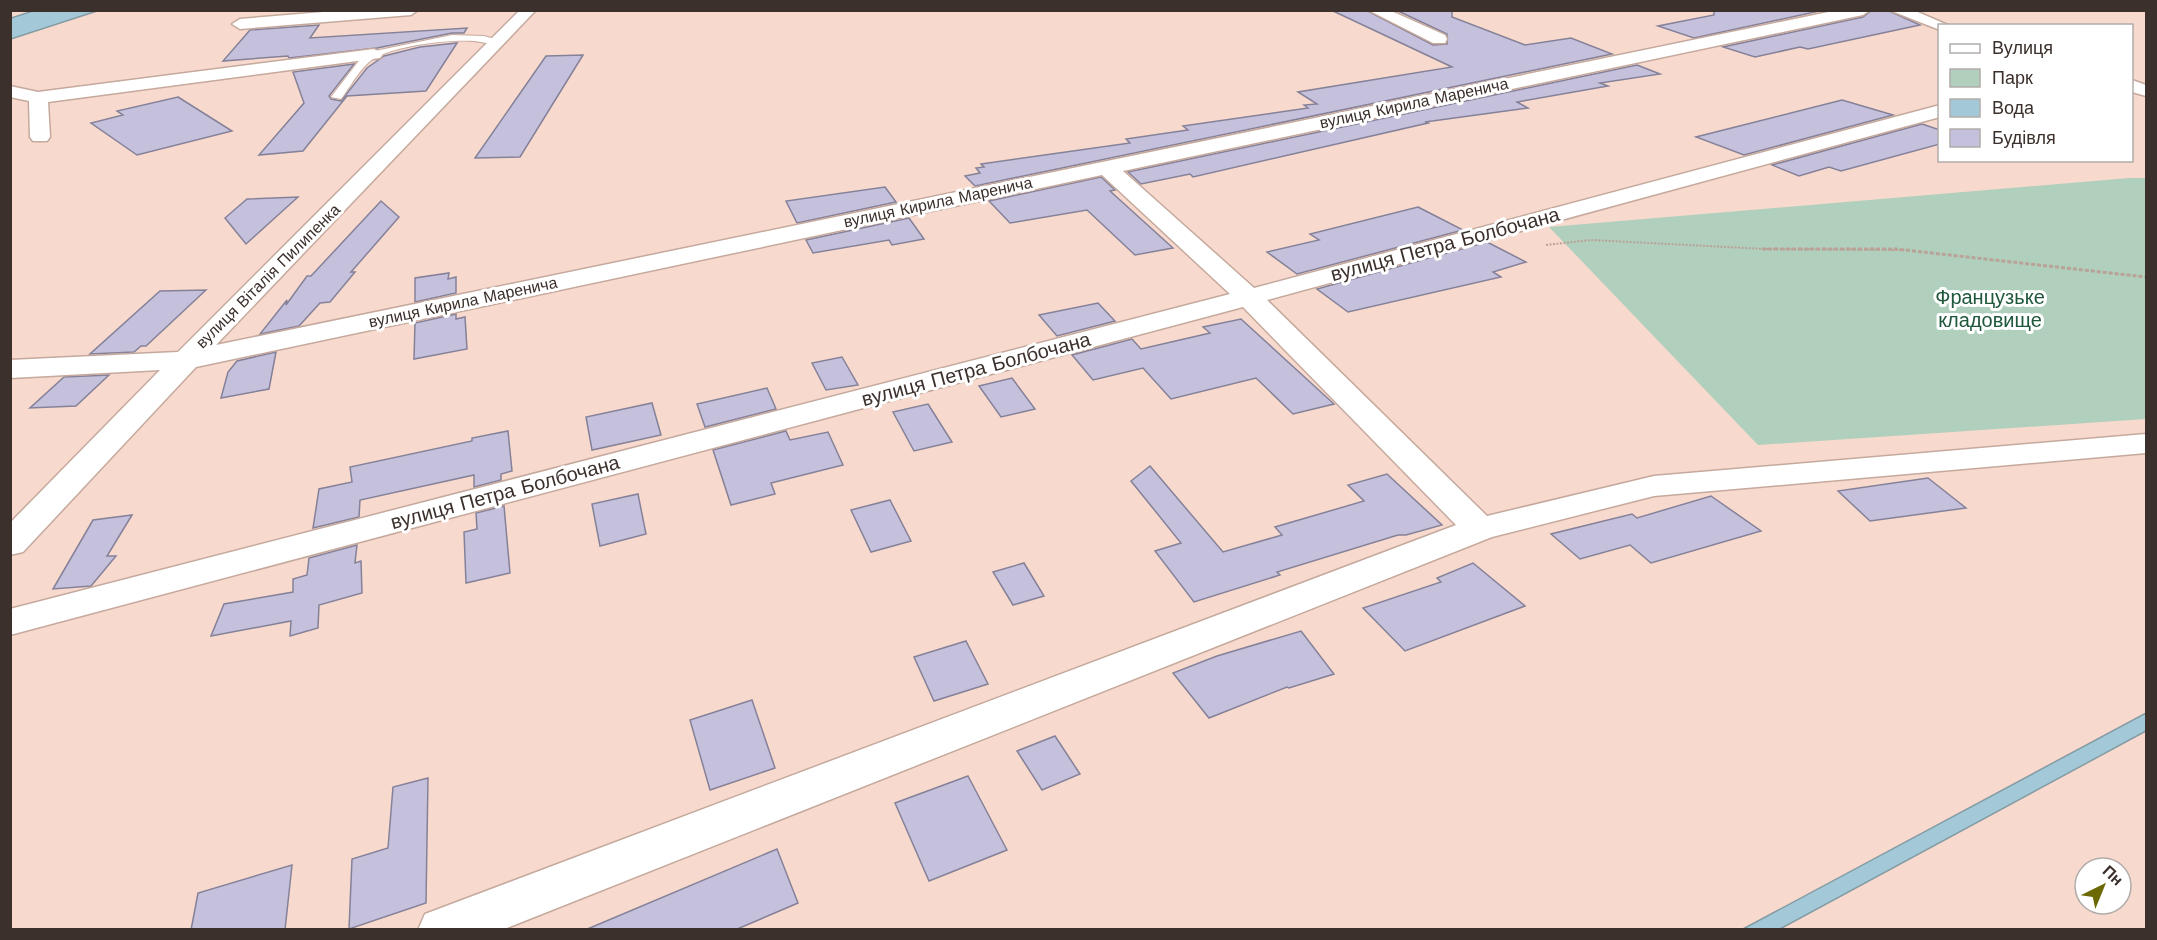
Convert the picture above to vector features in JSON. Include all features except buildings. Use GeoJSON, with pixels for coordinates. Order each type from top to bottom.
{"type":"FeatureCollection","features":[{"type":"Feature","properties":{"kind":"street"},"geometry":{"type":"LineString","coordinates":[[240,24],[411,10]]}},
{"type":"Feature","properties":{"kind":"street","name":"вулиця Віталія Пилипенка"},"geometry":{"type":"LineString","coordinates":[[10,544],[186,360],[529,10]]}},
{"type":"Feature","properties":{"kind":"street"},"geometry":{"type":"LineString","coordinates":[[1375,10],[1439,39]]}},
{"type":"Feature","properties":{"kind":"street","name":"вулиця Кирила Маренича"},"geometry":{"type":"LineString","coordinates":[[10,369],[186,360],[1863,10]]}},
{"type":"Feature","properties":{"kind":"street"},"geometry":{"type":"LineString","coordinates":[[1896,10],[1938,25]]}},
{"type":"Feature","properties":{"kind":"street"},"geometry":{"type":"LineString","coordinates":[[10,91],[38,98],[374,54]]}},
{"type":"Feature","properties":{"kind":"street"},"geometry":{"type":"LineString","coordinates":[[38,98],[40,137]]}},
{"type":"Feature","properties":{"kind":"street","name":"вулиця Петра Болбочана"},"geometry":{"type":"LineString","coordinates":[[10,622],[1249,297],[1938,112]]}},
{"type":"Feature","properties":{"kind":"street"},"geometry":{"type":"LineString","coordinates":[[1107,166],[1249,297],[1480,529]]}},
{"type":"Feature","properties":{"kind":"street"},"geometry":{"type":"LineString","coordinates":[[443,930],[1480,529],[1654,486],[2146,444]]}},
{"type":"Feature","properties":{"kind":"lane"},"geometry":{"type":"LineString","coordinates":[[337,97],[365,60],[374,54],[438,40],[475,38],[500,42]]}},
{"type":"Feature","properties":{"kind":"path"},"geometry":{"type":"LineString","coordinates":[[1539,244],[1550,245],[1591,240],[1765,249],[1896,249],[2146,277]]}},
{"type":"Feature","properties":{"kind":"green space","name":"Французьке кладовище"},"geometry":{"type":"Polygon","coordinates":[[[2146,178],[2146,419],[1758,445],[1549,227],[2146,178]]]}},
{"type":"Feature","properties":{"kind":"water"},"geometry":{"type":"Polygon","coordinates":[[[33,11],[97,11],[11,39],[11,18],[33,11]]]}},
{"type":"Feature","properties":{"kind":"water"},"geometry":{"type":"Polygon","coordinates":[[[2146,713],[2146,731],[1780,929],[1743,929],[2146,713]]]}}]}
